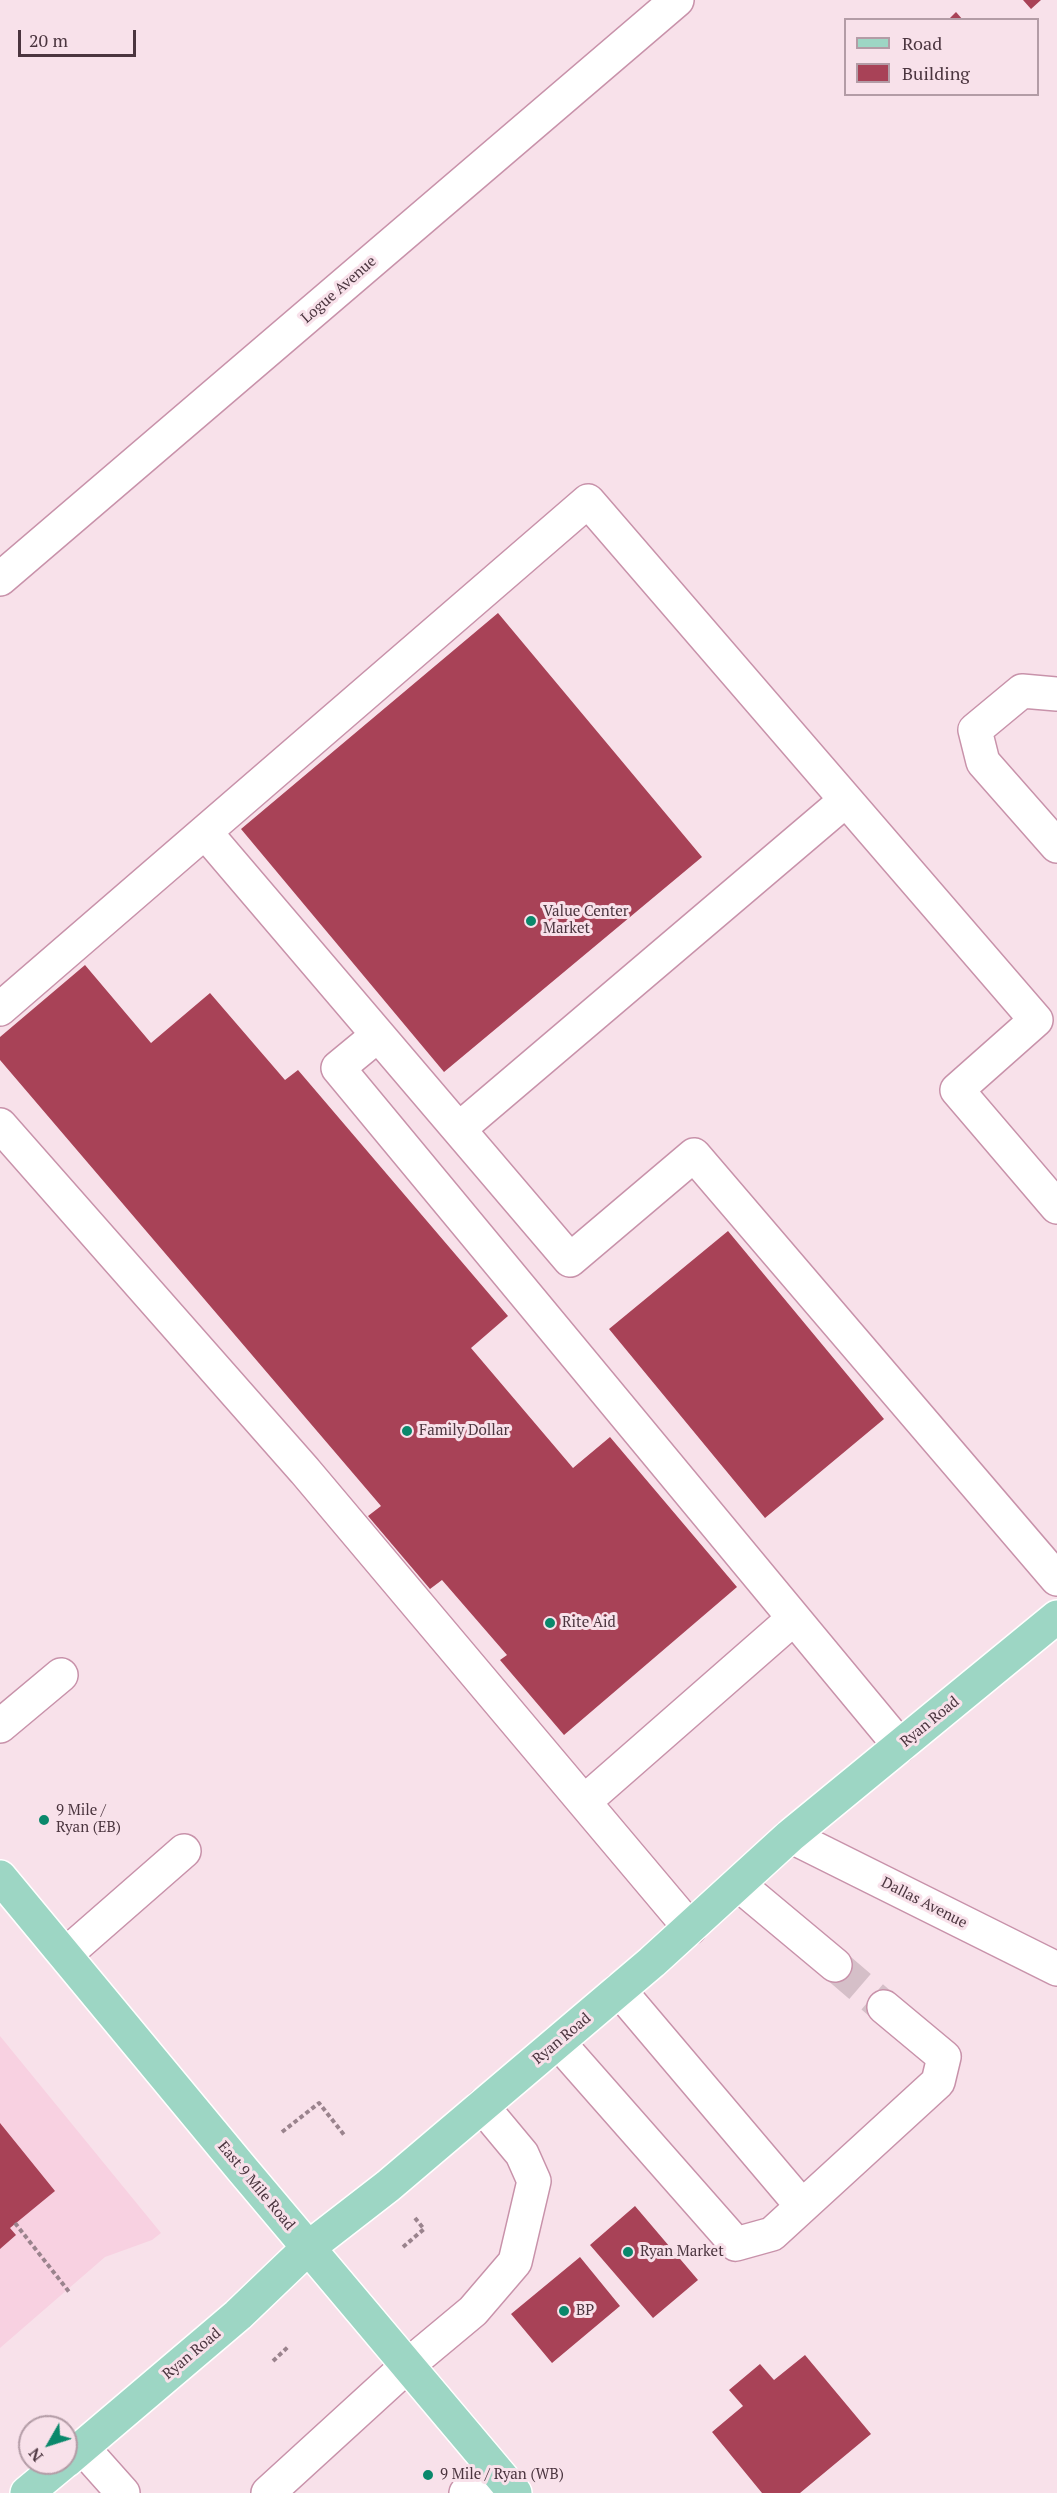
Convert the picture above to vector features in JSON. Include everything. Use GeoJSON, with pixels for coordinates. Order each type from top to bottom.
{"type":"FeatureCollection","features":[{"type":"Feature","properties":{"kind":"main road","name":"Ryan Road"},"geometry":{"type":"LineString","coordinates":[[78,2450],[238,2315],[308,2248],[388,2186],[619,1990],[790,1836],[1057,1617]]}},
{"type":"Feature","properties":{"kind":"main road","name":"East 9 Mile Road"},"geometry":{"type":"LineString","coordinates":[[0,1877],[505,2482]]}},
{"type":"Feature","properties":{"kind":"main road","name":"Ryan Road"},"geometry":{"type":"LineString","coordinates":[[27,2493],[48,2475]]}},
{"type":"Feature","properties":{"kind":"street","name":"Logue Avenue"},"geometry":{"type":"LineString","coordinates":[[0,579],[676,0]]}},
{"type":"Feature","properties":{"kind":"street"},"geometry":{"type":"LineString","coordinates":[[0,1009],[588,501],[846,800],[1047,1013],[957,1090],[1057,1208]]}},
{"type":"Feature","properties":{"kind":"street"},"geometry":{"type":"LineString","coordinates":[[1057,694],[1022,691],[975,730],[983,762],[1057,846]]}},
{"type":"Feature","properties":{"kind":"street"},"geometry":{"type":"LineString","coordinates":[[459,1129],[846,800]]}},
{"type":"Feature","properties":{"kind":"street"},"geometry":{"type":"LineString","coordinates":[[205,832],[570,1260],[694,1155],[1057,1579]]}},
{"type":"Feature","properties":{"kind":"street"},"geometry":{"type":"LineString","coordinates":[[378,1035],[338,1068],[900,1746]]}},
{"type":"Feature","properties":{"kind":"street"},"geometry":{"type":"LineString","coordinates":[[0,1125],[304,1471],[690,1928]]}},
{"type":"Feature","properties":{"kind":"street"},"geometry":{"type":"LineString","coordinates":[[584,1802],[793,1619]]}},
{"type":"Feature","properties":{"kind":"street"},"geometry":{"type":"LineString","coordinates":[[0,1726],[61,1675]]}},
{"type":"Feature","properties":{"kind":"street","name":"Dallas Avenue"},"geometry":{"type":"LineString","coordinates":[[790,1836],[1057,1969]]}},
{"type":"Feature","properties":{"kind":"street"},"geometry":{"type":"LineString","coordinates":[[64,1955],[184,1851]]}},
{"type":"Feature","properties":{"kind":"street"},"geometry":{"type":"LineString","coordinates":[[738,1884],[835,1965]]}},
{"type":"Feature","properties":{"kind":"street"},"geometry":{"type":"LineString","coordinates":[[619,1990],[802,2206]]}},
{"type":"Feature","properties":{"kind":"street"},"geometry":{"type":"LineString","coordinates":[[558,2042],[736,2244],[772,2234],[938,2082],[944,2057],[884,2007]]}},
{"type":"Feature","properties":{"kind":"street"},"geometry":{"type":"LineString","coordinates":[[281,2489],[407,2366],[473,2311],[515,2262],[534,2181],[522,2154],[482,2106]]}},
{"type":"Feature","properties":{"kind":"street"},"geometry":{"type":"LineString","coordinates":[[78,2462],[123,2493]]}},
{"type":"Feature","properties":{"kind":"street"},"geometry":{"type":"LineString","coordinates":[[466,2493],[505,2482]]}},
{"type":"Feature","properties":{"kind":"path"},"geometry":{"type":"LineString","coordinates":[[282,2132],[319,2103],[345,2136]]}},
{"type":"Feature","properties":{"kind":"path"},"geometry":{"type":"LineString","coordinates":[[403,2247],[424,2229],[415,2218]]}},
{"type":"Feature","properties":{"kind":"path"},"geometry":{"type":"LineString","coordinates":[[15,2223],[70,2293]]}},
{"type":"Feature","properties":{"kind":"path"},"geometry":{"type":"LineString","coordinates":[[273,2361],[289,2346]]}},
{"type":"Feature","properties":{"kind":"shaded area"},"geometry":{"type":"Polygon","coordinates":[[[0,2036],[161,2233],[152,2240],[105,2257],[0,2348],[0,2036]]]}},
{"type":"Feature","properties":{"kind":"building"},"geometry":{"type":"Polygon","coordinates":[[[1023,0],[1041,0],[1031,9],[1023,0]]]}},
{"type":"Feature","properties":{"kind":"building"},"geometry":{"type":"Polygon","coordinates":[[[956,12],[961,18],[950,18],[956,12]]]}},
{"type":"Feature","properties":{"kind":"building"},"geometry":{"type":"Polygon","coordinates":[[[498,613],[702,857],[444,1072],[241,829],[498,613]]]}},
{"type":"Feature","properties":{"kind":"building"},"geometry":{"type":"Polygon","coordinates":[[[85,965],[151,1043],[210,993],[285,1080],[298,1070],[508,1316],[471,1348],[573,1468],[610,1437],[737,1587],[564,1735],[500,1660],[507,1655],[442,1580],[430,1589],[368,1516],[381,1506],[0,1060],[0,1037],[85,965]]]}},
{"type":"Feature","properties":{"kind":"building"},"geometry":{"type":"Polygon","coordinates":[[[728,1231],[884,1419],[765,1518],[609,1329],[728,1231]]]}},
{"type":"Feature","properties":{"kind":"building"},"geometry":{"type":"Polygon","coordinates":[[[0,2123],[55,2191],[10,2228],[16,2235],[0,2249],[0,2123]]]}},
{"type":"Feature","properties":{"kind":"building"},"geometry":{"type":"Polygon","coordinates":[[[635,2206],[698,2280],[653,2318],[590,2245],[635,2206]]]}},
{"type":"Feature","properties":{"kind":"building"},"geometry":{"type":"Polygon","coordinates":[[[580,2257],[620,2306],[552,2363],[511,2314],[580,2257]]]}},
{"type":"Feature","properties":{"kind":"building"},"geometry":{"type":"Polygon","coordinates":[[[805,2355],[871,2434],[800,2493],[762,2493],[712,2432],[743,2406],[729,2390],[760,2364],[774,2380],[805,2355]]]}},
{"type":"Feature","properties":{"kind":"tunnel"},"geometry":{"type":"LineString","coordinates":[[835,1965],[884,2007]]}},
{"type":"Feature","properties":{"kind":"place","name":"Value Center Market"},"geometry":{"type":"Point","coordinates":[531,921]}},
{"type":"Feature","properties":{"kind":"place","name":"Family Dollar"},"geometry":{"type":"Point","coordinates":[407,1431]}},
{"type":"Feature","properties":{"kind":"place","name":"Rite Aid"},"geometry":{"type":"Point","coordinates":[550,1623]}},
{"type":"Feature","properties":{"kind":"place","name":"9 Mile / Ryan (EB)"},"geometry":{"type":"Point","coordinates":[44,1820]}},
{"type":"Feature","properties":{"kind":"place","name":"Ryan Market"},"geometry":{"type":"Point","coordinates":[628,2252]}},
{"type":"Feature","properties":{"kind":"place","name":"BP"},"geometry":{"type":"Point","coordinates":[564,2311]}},
{"type":"Feature","properties":{"kind":"place","name":"9 Mile / Ryan (WB)"},"geometry":{"type":"Point","coordinates":[428,2475]}}]}
